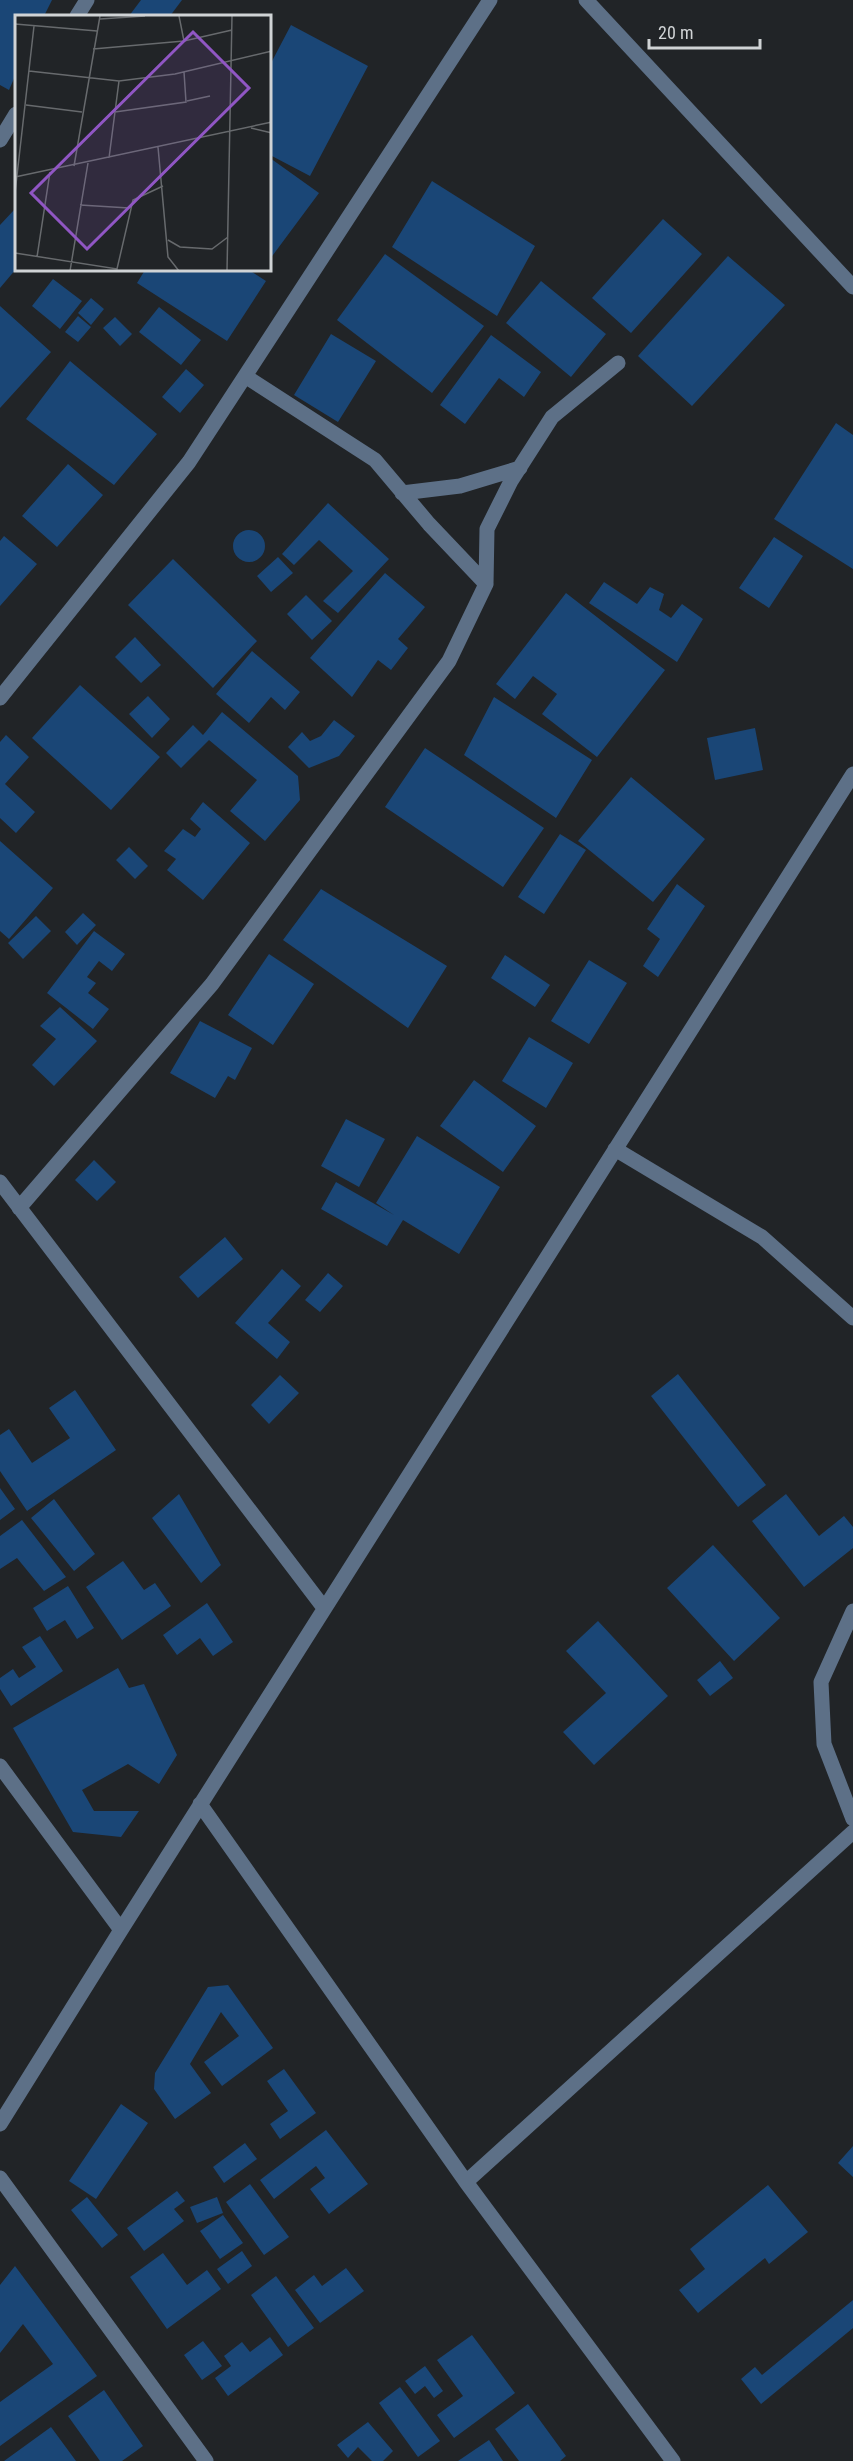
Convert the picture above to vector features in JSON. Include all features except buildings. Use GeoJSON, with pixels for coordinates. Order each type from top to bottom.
{"type":"FeatureCollection","features":[{"type":"Feature","properties":{"kind":"street"},"geometry":{"type":"LineString","coordinates":[[78,15],[87,0]]}},
{"type":"Feature","properties":{"kind":"street"},"geometry":{"type":"LineString","coordinates":[[0,698],[189,462],[490,0]]}},
{"type":"Feature","properties":{"kind":"street"},"geometry":{"type":"LineString","coordinates":[[586,0],[853,286]]}},
{"type":"Feature","properties":{"kind":"street"},"geometry":{"type":"LineString","coordinates":[[0,139],[15,116]]}},
{"type":"Feature","properties":{"kind":"street"},"geometry":{"type":"LineString","coordinates":[[20,1208],[212,984],[449,661],[486,584],[487,528],[520,468],[552,417],[618,363]]}},
{"type":"Feature","properties":{"kind":"street"},"geometry":{"type":"LineString","coordinates":[[245,376],[375,460],[402,493],[486,584]]}},
{"type":"Feature","properties":{"kind":"street"},"geometry":{"type":"LineString","coordinates":[[402,493],[460,486],[520,468]]}},
{"type":"Feature","properties":{"kind":"street"},"geometry":{"type":"LineString","coordinates":[[0,2124],[200,1804],[853,774]]}},
{"type":"Feature","properties":{"kind":"street"},"geometry":{"type":"LineString","coordinates":[[615,1149],[762,1237],[853,1318]]}},
{"type":"Feature","properties":{"kind":"street"},"geometry":{"type":"LineString","coordinates":[[0,1182],[324,1608]]}},
{"type":"Feature","properties":{"kind":"street"},"geometry":{"type":"LineString","coordinates":[[853,1611],[821,1683],[824,1744],[853,1819]]}},
{"type":"Feature","properties":{"kind":"street"},"geometry":{"type":"LineString","coordinates":[[0,1766],[121,1930]]}},
{"type":"Feature","properties":{"kind":"street"},"geometry":{"type":"LineString","coordinates":[[200,1804],[466,2182],[674,2461]]}},
{"type":"Feature","properties":{"kind":"street"},"geometry":{"type":"LineString","coordinates":[[466,2182],[853,1832]]}},
{"type":"Feature","properties":{"kind":"street"},"geometry":{"type":"LineString","coordinates":[[0,2178],[206,2461]]}}]}
